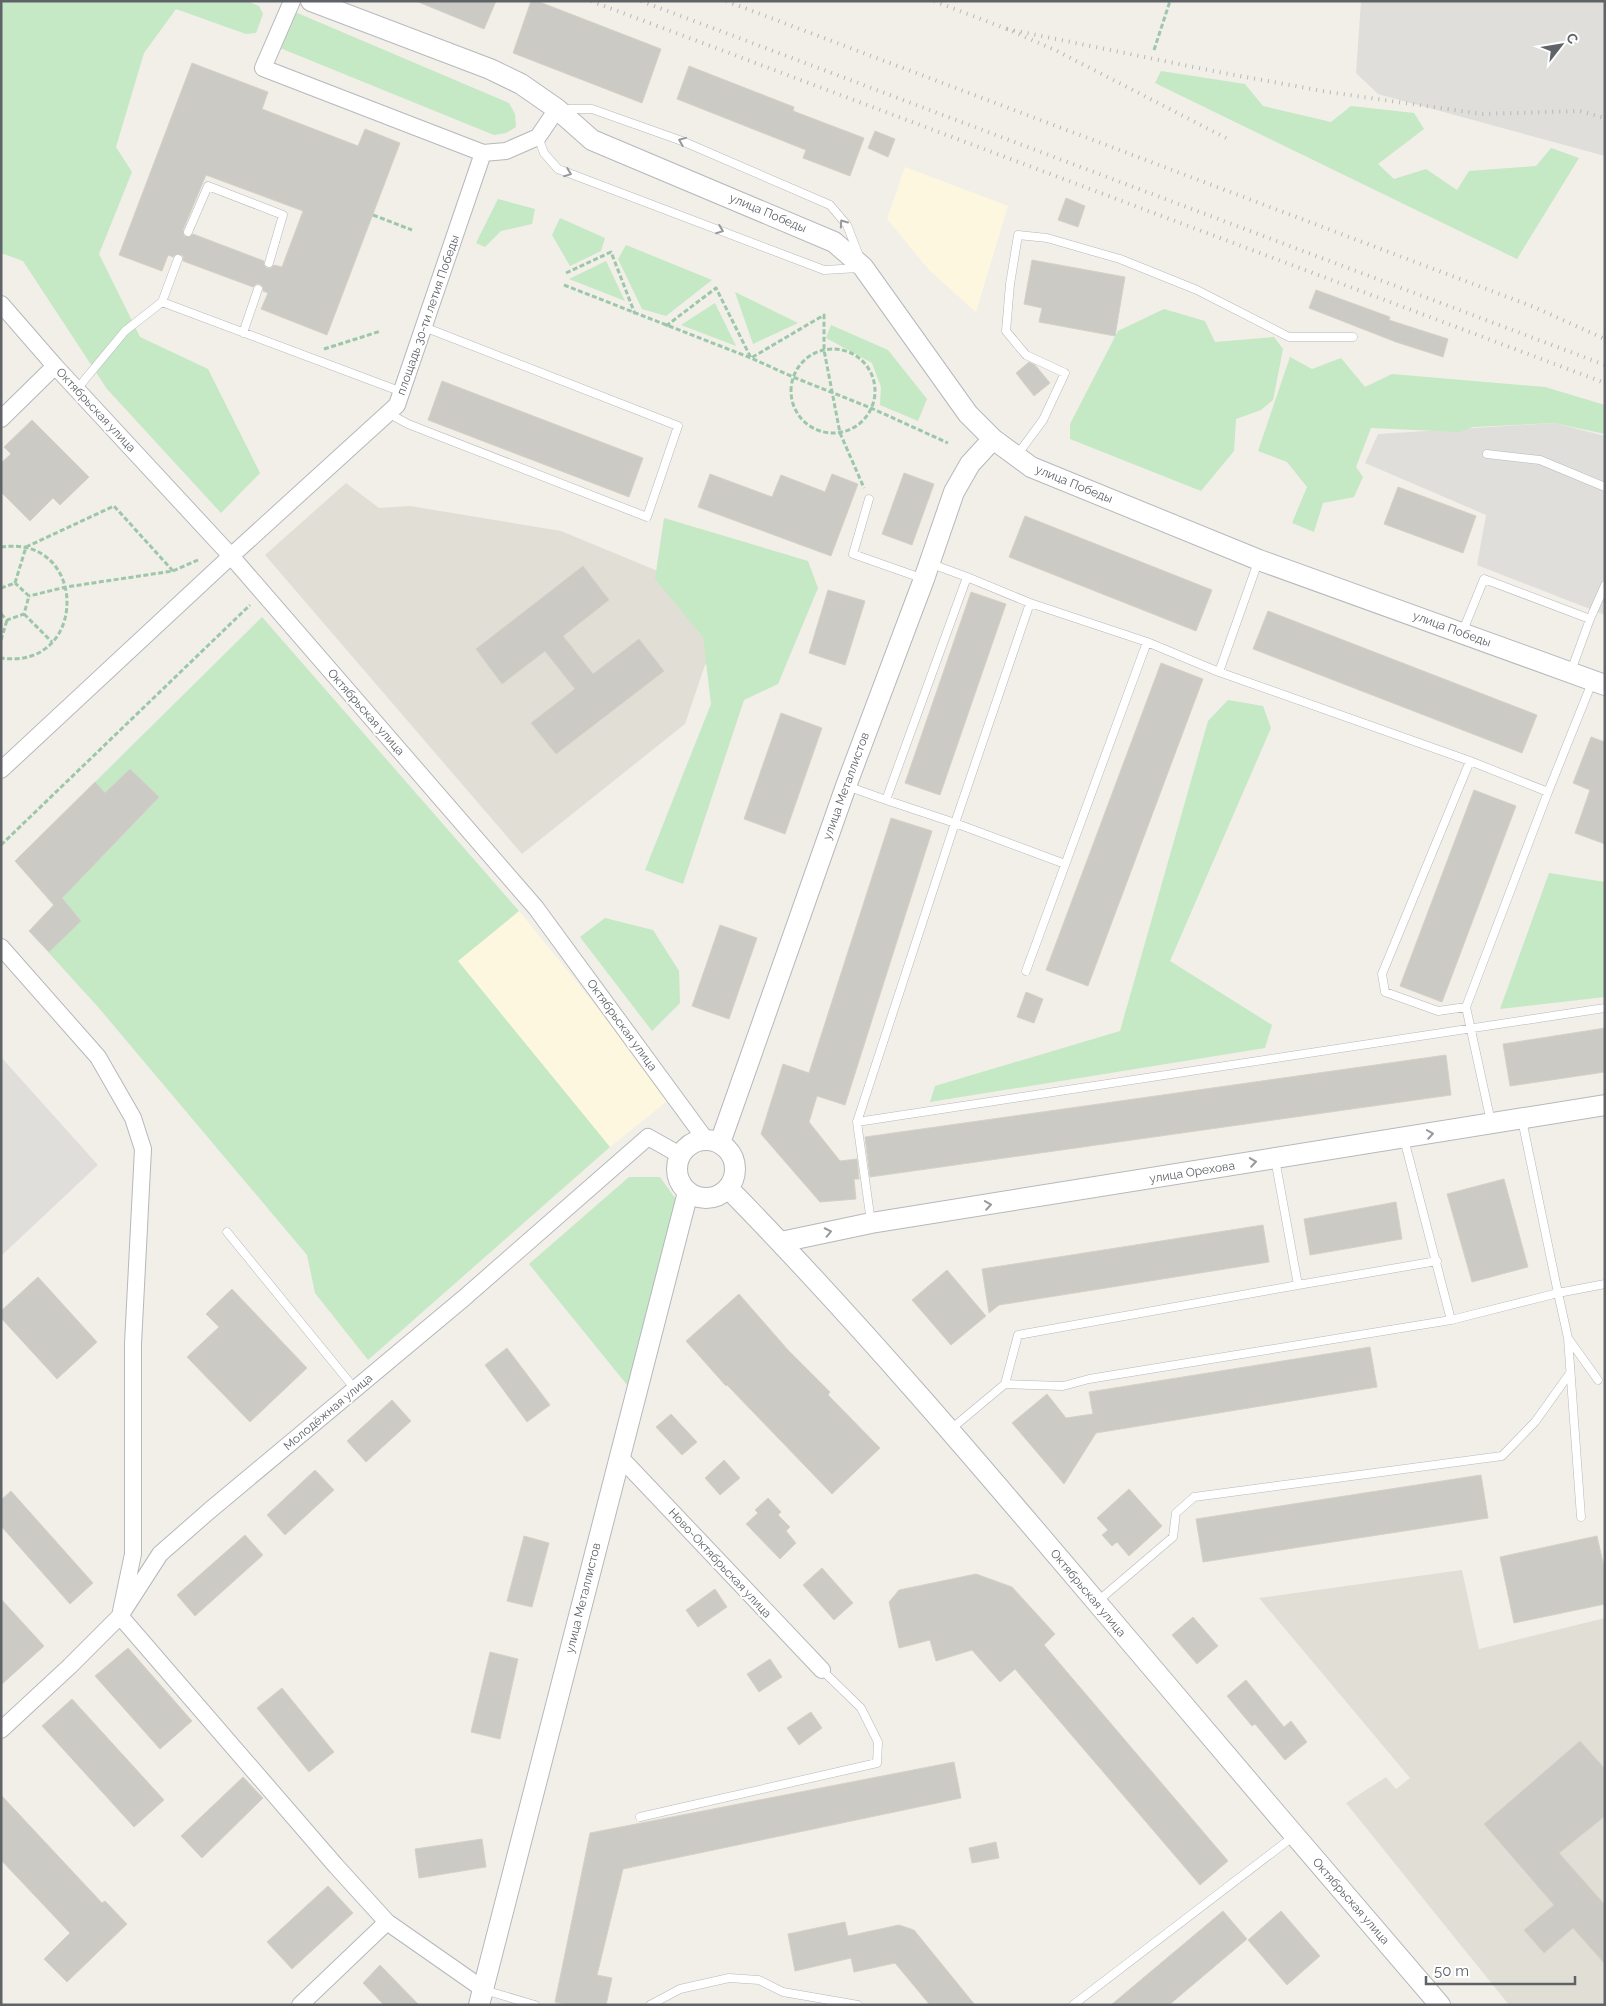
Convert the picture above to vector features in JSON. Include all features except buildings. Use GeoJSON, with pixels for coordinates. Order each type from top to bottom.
{"type":"FeatureCollection","features":[{"type":"Feature","properties":{"kind":"street"},"geometry":{"type":"LineString","coordinates":[[292,1],[263,68],[483,153],[506,151],[538,137],[557,109]]}},
{"type":"Feature","properties":{"kind":"street","name":"улица Победы"},"geometry":{"type":"LineString","coordinates":[[311,1],[490,69],[521,84],[557,109],[592,140],[834,242],[863,267],[968,414],[993,439],[1031,467],[1259,560],[1599,682]]}},
{"type":"Feature","properties":{"kind":"street","name":"площадь 30-ти летия Победы"},"geometry":{"type":"LineString","coordinates":[[1,770],[397,405],[483,153]]}},
{"type":"Feature","properties":{"kind":"street","name":"Октябрьская улица"},"geometry":{"type":"LineString","coordinates":[[1,304],[55,366],[231,556],[536,908],[713,1142]]}},
{"type":"Feature","properties":{"kind":"street"},"geometry":{"type":"LineString","coordinates":[[1,419],[55,366]]}},
{"type":"Feature","properties":{"kind":"street","name":"улица Металлистов"},"geometry":{"type":"LineString","coordinates":[[713,1142],[954,492],[970,464],[993,439]]}},
{"type":"Feature","properties":{"kind":"street"},"geometry":{"type":"LineString","coordinates":[[1,947],[98,1058],[132,1118],[143,1149],[133,1344],[133,1554],[120,1616],[330,1859],[387,1922],[481,1997]]}},
{"type":"Feature","properties":{"kind":"street","name":"улица Орехова"},"geometry":{"type":"LineString","coordinates":[[780,1242],[871,1223],[1605,1104]]}},
{"type":"Feature","properties":{"kind":"street","name":"Молодёжная улица"},"geometry":{"type":"LineString","coordinates":[[1,1730],[70,1666],[120,1616],[160,1554],[464,1298],[648,1137],[680,1155]]}},
{"type":"Feature","properties":{"kind":"street"},"geometry":{"type":"LineString","coordinates":[[713,1142],[727,1149],[735,1164],[733,1181],[721,1194],[704,1198],[688,1192],[681,1184],[677,1175],[677,1165],[680,1155],[691,1144],[713,1142]]}},
{"type":"Feature","properties":{"kind":"street","name":"Октябрьская улица"},"geometry":{"type":"LineString","coordinates":[[728,1188],[780,1242],[950,1429],[1294,1836],[1440,2005]]}},
{"type":"Feature","properties":{"kind":"street","name":"улица Металлистов"},"geometry":{"type":"LineString","coordinates":[[481,1997],[688,1192]]}},
{"type":"Feature","properties":{"kind":"street","name":"Ново-Октябрьская улица"},"geometry":{"type":"LineString","coordinates":[[619,1456],[822,1670]]}},
{"type":"Feature","properties":{"kind":"street"},"geometry":{"type":"LineString","coordinates":[[300,2005],[387,1922]]}},
{"type":"Feature","properties":{"kind":"lane"},"geometry":{"type":"LineString","coordinates":[[538,137],[544,153],[558,169],[824,270],[863,267],[846,225],[830,205],[674,138],[592,109],[557,109]]}},
{"type":"Feature","properties":{"kind":"lane"},"geometry":{"type":"LineString","coordinates":[[188,232],[208,186],[283,215],[269,263]]}},
{"type":"Feature","properties":{"kind":"lane"},"geometry":{"type":"LineString","coordinates":[[1016,456],[1043,420],[1065,373],[1026,355],[1006,331],[1010,284],[1018,235],[1047,238],[1120,259],[1198,290],[1289,337],[1353,337]]}},
{"type":"Feature","properties":{"kind":"lane"},"geometry":{"type":"LineString","coordinates":[[77,389],[125,331],[162,302],[178,258]]}},
{"type":"Feature","properties":{"kind":"lane"},"geometry":{"type":"LineString","coordinates":[[243,333],[258,290]]}},
{"type":"Feature","properties":{"kind":"lane"},"geometry":{"type":"LineString","coordinates":[[162,302],[402,392]]}},
{"type":"Feature","properties":{"kind":"lane"},"geometry":{"type":"LineString","coordinates":[[388,413],[408,424],[646,517],[678,426],[424,327]]}},
{"type":"Feature","properties":{"kind":"lane"},"geometry":{"type":"LineString","coordinates":[[1487,454],[1540,460],[1605,487]]}},
{"type":"Feature","properties":{"kind":"lane"},"geometry":{"type":"LineString","coordinates":[[869,499],[853,554],[926,571],[967,577],[1030,603],[1147,642],[1219,672],[1470,761],[1548,792]]}},
{"type":"Feature","properties":{"kind":"lane"},"geometry":{"type":"LineString","coordinates":[[1219,672],[1259,560]]}},
{"type":"Feature","properties":{"kind":"lane"},"geometry":{"type":"LineString","coordinates":[[886,800],[967,577]]}},
{"type":"Feature","properties":{"kind":"lane"},"geometry":{"type":"LineString","coordinates":[[1462,633],[1484,579],[1590,619]]}},
{"type":"Feature","properties":{"kind":"lane"},"geometry":{"type":"LineString","coordinates":[[1571,672],[1590,619],[1605,585]]}},
{"type":"Feature","properties":{"kind":"lane"},"geometry":{"type":"LineString","coordinates":[[871,1223],[857,1122],[955,823],[1030,603]]}},
{"type":"Feature","properties":{"kind":"lane"},"geometry":{"type":"LineString","coordinates":[[1026,971],[1147,642]]}},
{"type":"Feature","properties":{"kind":"lane"},"geometry":{"type":"LineString","coordinates":[[1491,1124],[1466,1007],[1548,792],[1599,682]]}},
{"type":"Feature","properties":{"kind":"lane"},"geometry":{"type":"LineString","coordinates":[[1466,1007],[1438,1011],[1385,992],[1382,974],[1470,761]]}},
{"type":"Feature","properties":{"kind":"lane"},"geometry":{"type":"LineString","coordinates":[[846,786],[955,823],[1065,864]]}},
{"type":"Feature","properties":{"kind":"lane"},"geometry":{"type":"LineString","coordinates":[[857,1122],[1605,1008]]}},
{"type":"Feature","properties":{"kind":"lane"},"geometry":{"type":"LineString","coordinates":[[1522,1118],[1568,1338],[1581,1517]]}},
{"type":"Feature","properties":{"kind":"lane"},"geometry":{"type":"LineString","coordinates":[[1404,1138],[1437,1262],[1450,1320]]}},
{"type":"Feature","properties":{"kind":"lane"},"geometry":{"type":"LineString","coordinates":[[1275,1158],[1298,1285]]}},
{"type":"Feature","properties":{"kind":"lane"},"geometry":{"type":"LineString","coordinates":[[227,1232],[355,1389]]}},
{"type":"Feature","properties":{"kind":"lane"},"geometry":{"type":"LineString","coordinates":[[950,1429],[1005,1384],[1018,1335],[1437,1262]]}},
{"type":"Feature","properties":{"kind":"lane"},"geometry":{"type":"LineString","coordinates":[[1005,1384],[1063,1386],[1089,1379],[1450,1320],[1558,1293],[1605,1284]]}},
{"type":"Feature","properties":{"kind":"lane"},"geometry":{"type":"LineString","coordinates":[[1568,1338],[1598,1380]]}},
{"type":"Feature","properties":{"kind":"lane"},"geometry":{"type":"LineString","coordinates":[[1096,1602],[1174,1537],[1176,1513],[1194,1497],[1502,1456],[1535,1422],[1570,1373]]}},
{"type":"Feature","properties":{"kind":"lane"},"geometry":{"type":"LineString","coordinates":[[640,1817],[877,1763],[878,1742],[861,1708],[822,1670]]}},
{"type":"Feature","properties":{"kind":"lane"},"geometry":{"type":"LineString","coordinates":[[1073,2005],[1294,1836]]}},
{"type":"Feature","properties":{"kind":"lane"},"geometry":{"type":"LineString","coordinates":[[650,2005],[680,1989],[729,1978],[759,1980],[783,1992],[858,2005]]}},
{"type":"Feature","properties":{"kind":"lane"},"geometry":{"type":"LineString","coordinates":[[481,1997],[535,2005]]}},
{"type":"Feature","properties":{"kind":"path"},"geometry":{"type":"LineString","coordinates":[[1154,50],[1170,1]]}},
{"type":"Feature","properties":{"kind":"path"},"geometry":{"type":"LineString","coordinates":[[373,215],[412,230]]}},
{"type":"Feature","properties":{"kind":"path"},"geometry":{"type":"LineString","coordinates":[[566,273],[611,252],[635,314]]}},
{"type":"Feature","properties":{"kind":"path"},"geometry":{"type":"LineString","coordinates":[[564,285],[751,358],[871,408],[948,443]]}},
{"type":"Feature","properties":{"kind":"path"},"geometry":{"type":"LineString","coordinates":[[666,326],[716,288],[751,358]]}},
{"type":"Feature","properties":{"kind":"path"},"geometry":{"type":"LineString","coordinates":[[751,358],[824,315],[824,350],[840,433],[869,499]]}},
{"type":"Feature","properties":{"kind":"path"},"geometry":{"type":"LineString","coordinates":[[315,352],[381,331]]}},
{"type":"Feature","properties":{"kind":"path"},"geometry":{"type":"LineString","coordinates":[[824,350],[839,350],[851,354],[862,361],[874,383],[874,396],[871,408],[864,419],[853,428],[840,433],[825,433],[812,428],[801,418],[793,406],[791,392],[793,377],[800,365],[811,355],[824,350]]}},
{"type":"Feature","properties":{"kind":"path"},"geometry":{"type":"LineString","coordinates":[[15,583],[26,547],[114,506],[174,571]]}},
{"type":"Feature","properties":{"kind":"path"},"geometry":{"type":"LineString","coordinates":[[1,547],[11,545],[26,547],[44,555],[58,569],[66,587],[68,602],[66,617],[61,631],[52,642],[40,652],[26,657],[1,658]]}},
{"type":"Feature","properties":{"kind":"path"},"geometry":{"type":"LineString","coordinates":[[29,596],[66,587],[174,571],[200,559]]}},
{"type":"Feature","properties":{"kind":"path"},"geometry":{"type":"LineString","coordinates":[[1,588],[15,583]]}},
{"type":"Feature","properties":{"kind":"path"},"geometry":{"type":"LineString","coordinates":[[15,583],[29,596]]}},
{"type":"Feature","properties":{"kind":"path"},"geometry":{"type":"LineString","coordinates":[[24,614],[29,596]]}},
{"type":"Feature","properties":{"kind":"path"},"geometry":{"type":"LineString","coordinates":[[1,845],[250,604]]}},
{"type":"Feature","properties":{"kind":"path"},"geometry":{"type":"LineString","coordinates":[[1,614],[7,620]]}},
{"type":"Feature","properties":{"kind":"path"},"geometry":{"type":"LineString","coordinates":[[24,614],[52,642]]}},
{"type":"Feature","properties":{"kind":"path"},"geometry":{"type":"LineString","coordinates":[[7,620],[24,614]]}},
{"type":"Feature","properties":{"kind":"path"},"geometry":{"type":"LineString","coordinates":[[1,640],[7,620]]}},
{"type":"Feature","properties":{"kind":"shaded area"},"geometry":{"type":"Polygon","coordinates":[[[1361,1],[1605,1],[1605,156],[1378,94],[1356,73],[1361,1]]]}},
{"type":"Feature","properties":{"kind":"shaded area"},"geometry":{"type":"Polygon","coordinates":[[[905,167],[1008,206],[976,312],[929,270],[887,219],[905,167]]]}},
{"type":"Feature","properties":{"kind":"shaded area"},"geometry":{"type":"Polygon","coordinates":[[[1554,423],[1605,436],[1605,615],[1477,565],[1486,515],[1365,463],[1378,434],[1554,423]]]}},
{"type":"Feature","properties":{"kind":"shaded area"},"geometry":{"type":"Polygon","coordinates":[[[346,483],[379,508],[410,506],[561,531],[694,586],[722,651],[705,665],[685,724],[522,854],[265,555],[346,483]]]}},
{"type":"Feature","properties":{"kind":"shaded area"},"geometry":{"type":"Polygon","coordinates":[[[519,911],[671,1098],[610,1147],[458,961],[519,911]]]}},
{"type":"Feature","properties":{"kind":"shaded area"},"geometry":{"type":"Polygon","coordinates":[[[1,1057],[98,1165],[1,1256],[1,1057]]]}},
{"type":"Feature","properties":{"kind":"shaded area"},"geometry":{"type":"Polygon","coordinates":[[[1462,1570],[1479,1649],[1605,1618],[1605,2005],[1509,2005],[1346,1803],[1386,1777],[1396,1789],[1410,1778],[1259,1598],[1462,1570]]]}},
{"type":"Feature","properties":{"kind":"green space"},"geometry":{"type":"Polygon","coordinates":[[[1,1],[247,1],[259,6],[263,14],[256,33],[246,34],[176,9],[144,53],[116,147],[132,172],[99,254],[140,337],[208,369],[260,473],[221,513],[107,389],[23,261],[1,253],[1,1]]]}},
{"type":"Feature","properties":{"kind":"green space"},"geometry":{"type":"Polygon","coordinates":[[[295,12],[509,103],[515,114],[516,127],[506,133],[494,135],[280,48],[295,12]]]}},
{"type":"Feature","properties":{"kind":"green space"},"geometry":{"type":"Polygon","coordinates":[[[1161,71],[1245,84],[1263,106],[1331,122],[1351,106],[1414,113],[1424,129],[1378,164],[1394,179],[1426,169],[1457,190],[1469,171],[1536,166],[1551,148],[1579,158],[1517,259],[1155,83],[1161,71]]]}},
{"type":"Feature","properties":{"kind":"green space"},"geometry":{"type":"Polygon","coordinates":[[[498,199],[535,209],[532,224],[501,231],[485,247],[476,243],[498,199]]]}},
{"type":"Feature","properties":{"kind":"green space"},"geometry":{"type":"Polygon","coordinates":[[[560,218],[605,238],[601,251],[570,266],[552,235],[560,218]]]}},
{"type":"Feature","properties":{"kind":"green space"},"geometry":{"type":"Polygon","coordinates":[[[626,245],[712,280],[666,316],[642,309],[618,259],[626,245]]]}},
{"type":"Feature","properties":{"kind":"green space"},"geometry":{"type":"Polygon","coordinates":[[[606,261],[625,301],[569,279],[606,261]]]}},
{"type":"Feature","properties":{"kind":"green space"},"geometry":{"type":"Polygon","coordinates":[[[735,292],[798,323],[753,344],[735,292]]]}},
{"type":"Feature","properties":{"kind":"green space"},"geometry":{"type":"Polygon","coordinates":[[[715,303],[736,346],[681,325],[715,303]]]}},
{"type":"Feature","properties":{"kind":"green space"},"geometry":{"type":"Polygon","coordinates":[[[1164,309],[1205,321],[1215,342],[1274,337],[1283,349],[1273,400],[1261,410],[1236,419],[1234,451],[1201,491],[1070,439],[1070,424],[1118,331],[1164,309]]]}},
{"type":"Feature","properties":{"kind":"green space"},"geometry":{"type":"Polygon","coordinates":[[[831,325],[888,350],[927,399],[918,421],[880,405],[881,387],[872,363],[826,338],[831,325]]]}},
{"type":"Feature","properties":{"kind":"green space"},"geometry":{"type":"Polygon","coordinates":[[[1290,357],[1312,369],[1341,358],[1365,387],[1392,374],[1545,387],[1605,405],[1605,434],[1554,423],[1473,427],[1459,432],[1371,428],[1356,467],[1363,477],[1354,497],[1323,503],[1314,532],[1292,523],[1307,487],[1287,462],[1258,451],[1290,357]]]}},
{"type":"Feature","properties":{"kind":"green space"},"geometry":{"type":"Polygon","coordinates":[[[664,518],[808,561],[818,588],[778,684],[744,700],[683,884],[645,870],[711,704],[703,637],[655,579],[664,518]]]}},
{"type":"Feature","properties":{"kind":"green space"},"geometry":{"type":"Polygon","coordinates":[[[262,617],[519,911],[458,961],[610,1147],[368,1360],[315,1293],[307,1255],[98,1007],[29,931],[53,905],[15,861],[262,617]]]}},
{"type":"Feature","properties":{"kind":"green space"},"geometry":{"type":"Polygon","coordinates":[[[1228,700],[1263,706],[1271,728],[1170,961],[1272,1025],[1265,1048],[930,1102],[935,1086],[1120,1031],[1208,721],[1228,700]]]}},
{"type":"Feature","properties":{"kind":"green space"},"geometry":{"type":"Polygon","coordinates":[[[1549,873],[1605,882],[1605,997],[1500,1009],[1549,873]]]}},
{"type":"Feature","properties":{"kind":"green space"},"geometry":{"type":"Polygon","coordinates":[[[605,918],[653,930],[679,971],[680,1003],[652,1031],[580,937],[605,918]]]}},
{"type":"Feature","properties":{"kind":"green space"},"geometry":{"type":"Polygon","coordinates":[[[629,1177],[660,1177],[680,1205],[632,1391],[529,1264],[629,1177]]]}},
{"type":"Feature","properties":{"kind":"railway"},"geometry":{"type":"LineString","coordinates":[[591,1],[1605,383]]}},
{"type":"Feature","properties":{"kind":"railway"},"geometry":{"type":"LineString","coordinates":[[641,1],[1605,365]]}},
{"type":"Feature","properties":{"kind":"railway"},"geometry":{"type":"LineString","coordinates":[[726,1],[1534,307],[1605,339]]}},
{"type":"Feature","properties":{"kind":"railway"},"geometry":{"type":"LineString","coordinates":[[934,1],[1007,29],[1057,51],[1226,138]]}},
{"type":"Feature","properties":{"kind":"railway"},"geometry":{"type":"LineString","coordinates":[[1007,29],[1218,72],[1328,92],[1482,114],[1580,111],[1605,118]]}}]}
